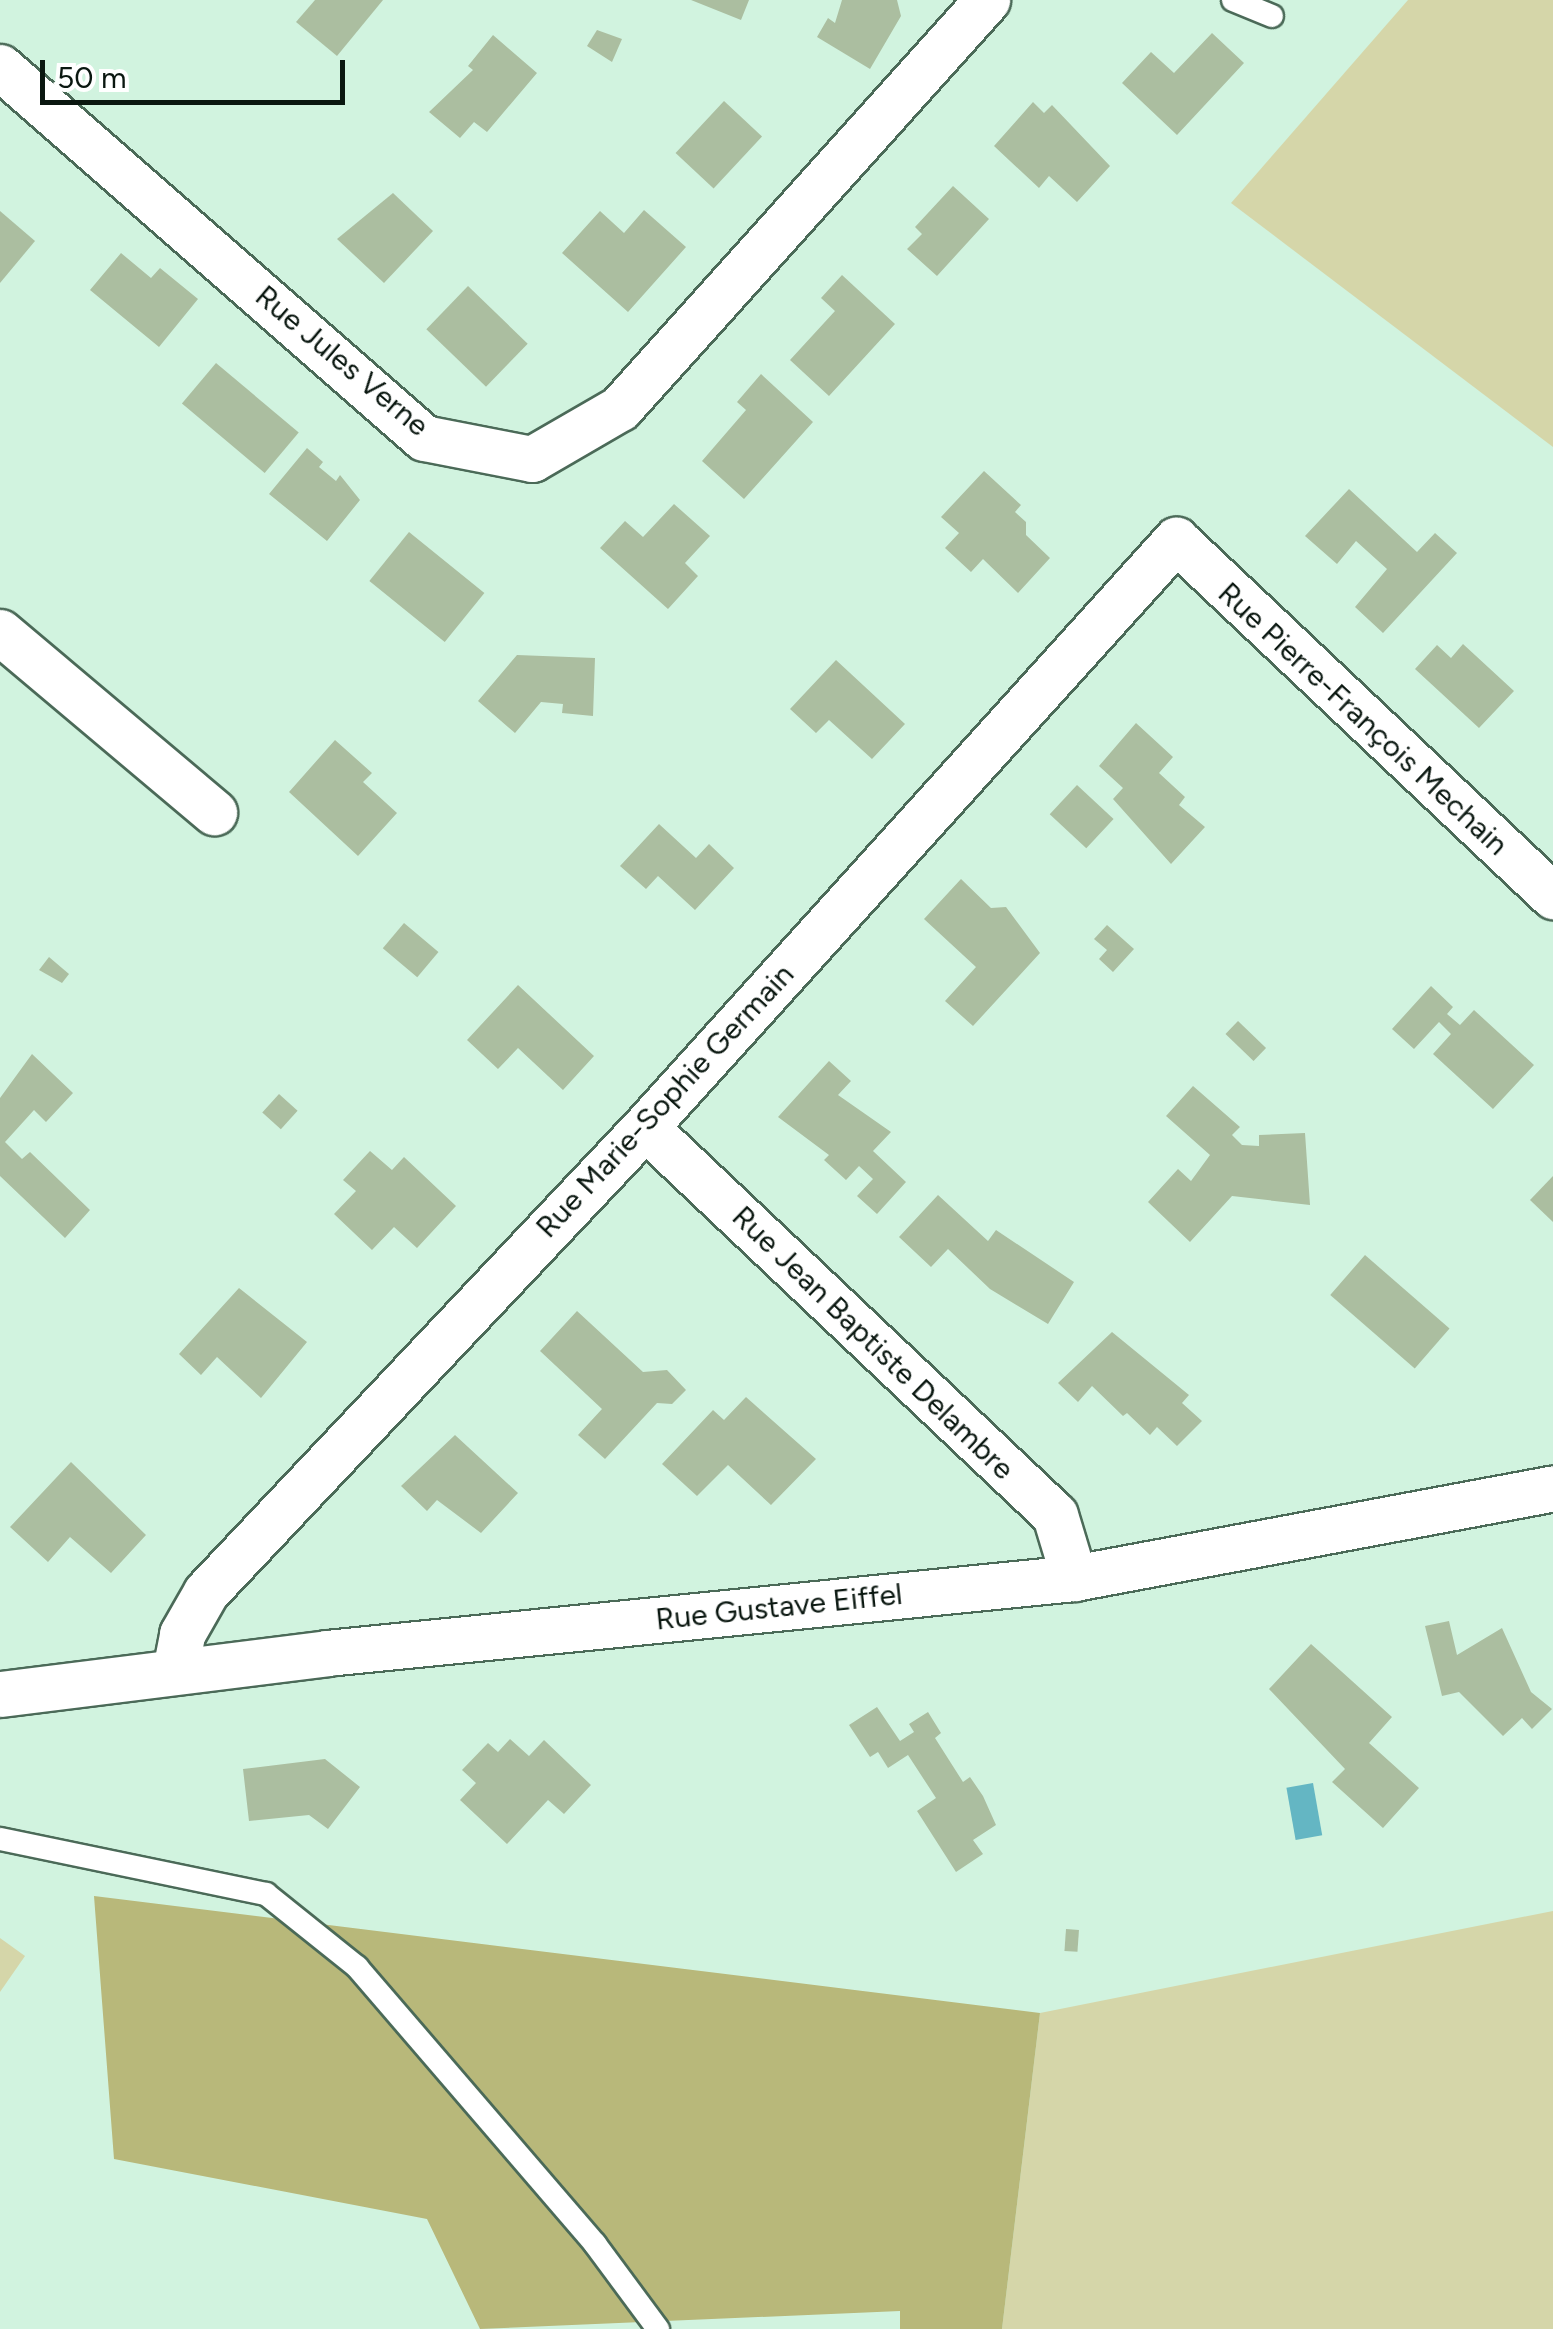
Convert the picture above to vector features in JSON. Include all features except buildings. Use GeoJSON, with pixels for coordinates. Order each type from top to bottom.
{"type":"FeatureCollection","features":[{"type":"Feature","properties":{"kind":"street","name":"Rue Jules Verne"},"geometry":{"type":"LineString","coordinates":[[0,66],[424,438],[532,459],[620,408],[987,0]]}},
{"type":"Feature","properties":{"kind":"street","name":"Rue Pierre-François Mechain"},"geometry":{"type":"LineString","coordinates":[[1176,540],[1553,896]]}},
{"type":"Feature","properties":{"kind":"street","name":"Rue Marie-Sophie Germain"},"geometry":{"type":"LineString","coordinates":[[175,1671],[182,1634],[206,1592],[645,1126],[1176,540]]}},
{"type":"Feature","properties":{"kind":"street"},"geometry":{"type":"LineString","coordinates":[[0,632],[214,812]]}},
{"type":"Feature","properties":{"kind":"street","name":"Rue Jean Baptiste Delambre"},"geometry":{"type":"LineString","coordinates":[[645,1126],[1054,1515],[1074,1578]]}},
{"type":"Feature","properties":{"kind":"street","name":"Rue Gustave Eiffel"},"geometry":{"type":"LineString","coordinates":[[0,1694],[175,1671],[1074,1578],[1553,1488]]}},
{"type":"Feature","properties":{"kind":"lane"},"geometry":{"type":"LineString","coordinates":[[1233,0],[1272,16]]}},
{"type":"Feature","properties":{"kind":"lane"},"geometry":{"type":"LineString","coordinates":[[0,1839],[266,1894],[357,1967],[595,2244],[658,2329]]}},
{"type":"Feature","properties":{"kind":"green space"},"geometry":{"type":"Polygon","coordinates":[[[1408,0],[1553,0],[1553,447],[1231,203],[1408,0]]]}},
{"type":"Feature","properties":{"kind":"green space"},"geometry":{"type":"Polygon","coordinates":[[[1553,1911],[1553,2329],[1002,2329],[1040,2013],[1553,1911]]]}},
{"type":"Feature","properties":{"kind":"green space"},"geometry":{"type":"Polygon","coordinates":[[[0,1938],[25,1956],[0,1992],[0,1938]]]}},
{"type":"Feature","properties":{"kind":"shaded area"},"geometry":{"type":"Polygon","coordinates":[[[94,1896],[1040,2013],[1002,2329],[900,2329],[900,2311],[480,2329],[427,2219],[114,2159],[94,1896]]]}},
{"type":"Feature","properties":{"kind":"water"},"geometry":{"type":"Polygon","coordinates":[[[1313,1783],[1322,1835],[1296,1840],[1286,1788],[1313,1783]]]}}]}
